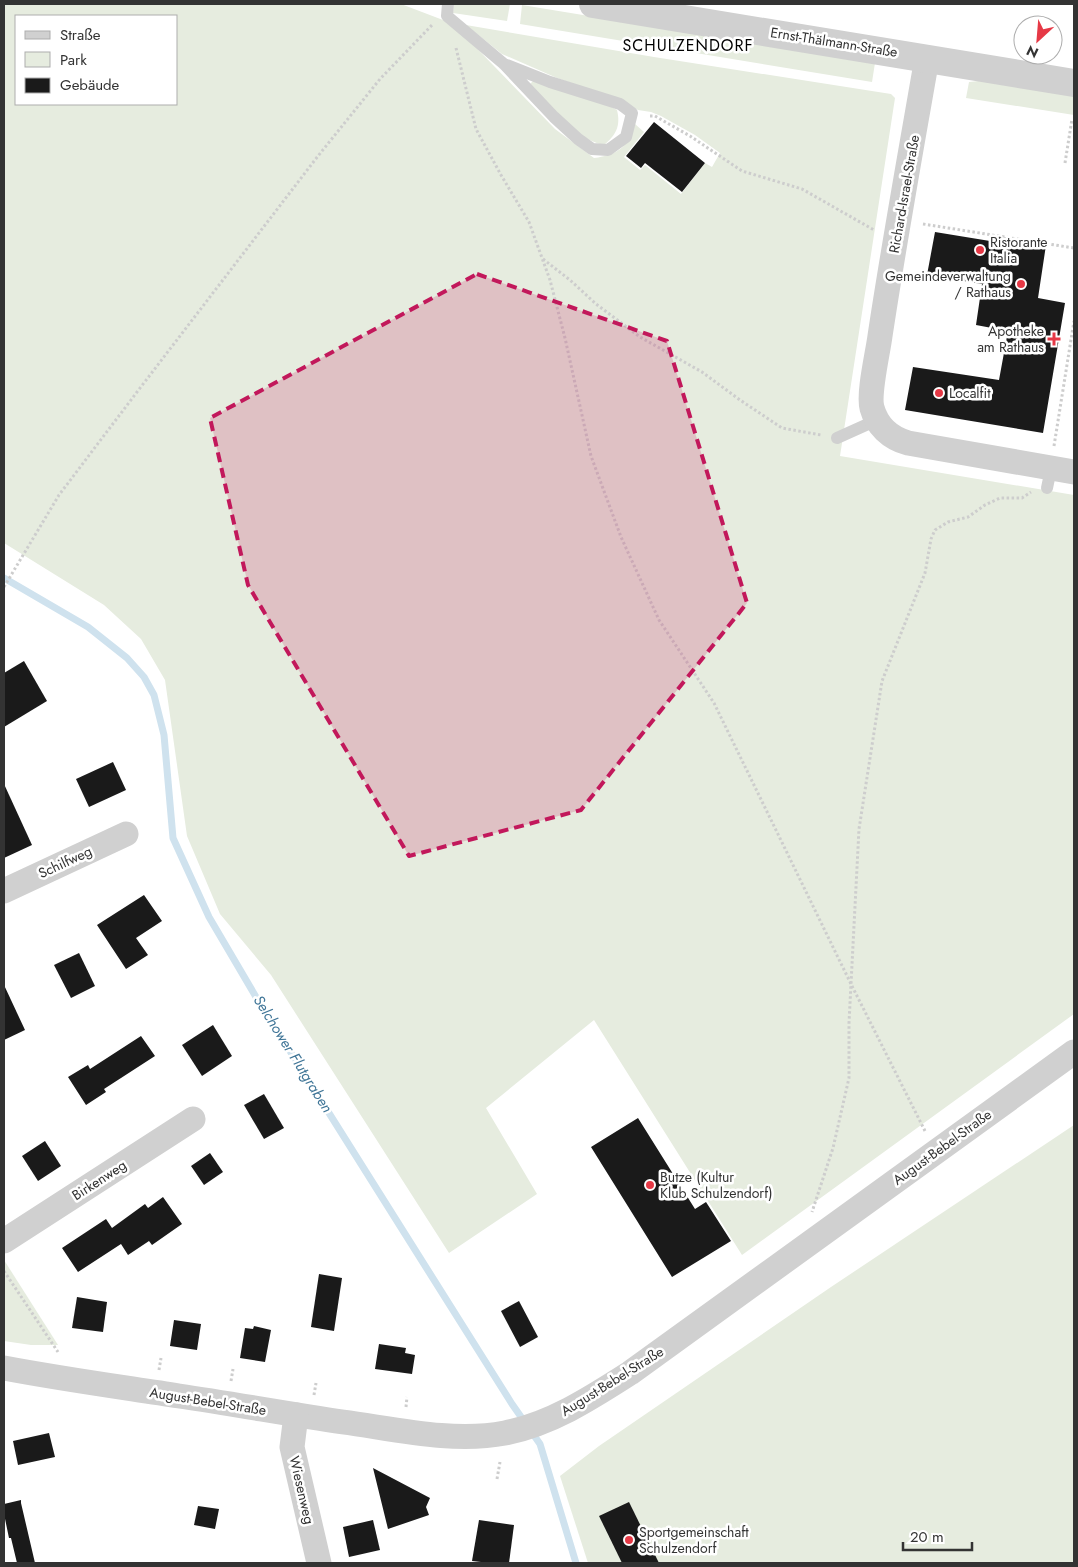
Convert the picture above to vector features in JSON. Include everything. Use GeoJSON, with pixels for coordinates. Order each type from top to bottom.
{"type":"FeatureCollection","features":[{"type":"Feature","properties":{"kind":"street","name":"Ernst-Thälmann-Straße"},"geometry":{"type":"LineString","coordinates":[[592,4],[1074,83]]}},
{"type":"Feature","properties":{"kind":"street","name":"Richard-Israel-Straße"},"geometry":{"type":"LineString","coordinates":[[927,58],[871,393],[871,406],[879,425],[895,439],[1058,476]]}},
{"type":"Feature","properties":{"kind":"street","name":"Schilfweg"},"geometry":{"type":"LineString","coordinates":[[4,891],[126,834]]}},
{"type":"Feature","properties":{"kind":"street","name":"August-Bebel-Straße"},"geometry":{"type":"LineString","coordinates":[[4,1368],[296,1415],[460,1438],[503,1434],[559,1415],[630,1373],[1074,1052]]}},
{"type":"Feature","properties":{"kind":"street","name":"Birkenweg"},"geometry":{"type":"LineString","coordinates":[[4,1241],[193,1119]]}},
{"type":"Feature","properties":{"kind":"street","name":"Wiesenweg"},"geometry":{"type":"LineString","coordinates":[[296,1415],[292,1447],[319,1563]]}},
{"type":"Feature","properties":{"kind":"lane"},"geometry":{"type":"LineString","coordinates":[[447,10],[504,64],[554,117],[592,149],[608,150],[626,137],[632,113],[620,104],[550,82],[504,64]]}},
{"type":"Feature","properties":{"kind":"lane"},"geometry":{"type":"LineString","coordinates":[[837,438],[877,420]]}},
{"type":"Feature","properties":{"kind":"path"},"geometry":{"type":"LineString","coordinates":[[447,10],[476,129],[529,222],[550,280],[591,456],[621,537],[659,620],[714,703],[926,1134]]}},
{"type":"Feature","properties":{"kind":"path"},"geometry":{"type":"LineString","coordinates":[[4,587],[59,495],[312,164],[380,79],[447,10]]}},
{"type":"Feature","properties":{"kind":"path"},"geometry":{"type":"LineString","coordinates":[[632,113],[655,116],[690,136],[742,171],[802,189],[880,234]]}},
{"type":"Feature","properties":{"kind":"path"},"geometry":{"type":"LineString","coordinates":[[1065,163],[1072,120]]}},
{"type":"Feature","properties":{"kind":"path"},"geometry":{"type":"LineString","coordinates":[[923,224],[1074,248]]}},
{"type":"Feature","properties":{"kind":"path"},"geometry":{"type":"LineString","coordinates":[[542,258],[596,304],[640,337],[702,372],[782,428],[837,438]]}},
{"type":"Feature","properties":{"kind":"path"},"geometry":{"type":"LineString","coordinates":[[1058,476],[1074,321]]}},
{"type":"Feature","properties":{"kind":"path"},"geometry":{"type":"LineString","coordinates":[[809,1220],[833,1148],[849,1078],[849,1023],[859,829],[882,681],[925,573],[931,539],[935,530],[948,522],[968,517],[985,505],[1000,498],[1022,498],[1032,490]]}},
{"type":"Feature","properties":{"kind":"path"},"geometry":{"type":"LineString","coordinates":[[4,1271],[60,1355]]}},
{"type":"Feature","properties":{"kind":"path"},"geometry":{"type":"LineString","coordinates":[[159,1370],[161,1358]]}},
{"type":"Feature","properties":{"kind":"path"},"geometry":{"type":"LineString","coordinates":[[231,1382],[233,1369]]}},
{"type":"Feature","properties":{"kind":"path"},"geometry":{"type":"LineString","coordinates":[[314,1396],[316,1383]]}},
{"type":"Feature","properties":{"kind":"path"},"geometry":{"type":"LineString","coordinates":[[405,1410],[407,1397]]}},
{"type":"Feature","properties":{"kind":"path"},"geometry":{"type":"LineString","coordinates":[[497,1479],[500,1462]]}},
{"type":"Feature","properties":{"kind":"highlighted area"},"geometry":{"type":"Polygon","coordinates":[[[477,274],[667,341],[747,603],[581,810],[409,856],[248,585],[210,418],[477,274]]]}},
{"type":"Feature","properties":{"kind":"green space"},"geometry":{"type":"Polygon","coordinates":[[[4,4],[401,4],[443,20],[462,33],[555,129],[594,158],[610,155],[621,148],[629,139],[635,124],[644,132],[624,157],[640,170],[645,165],[681,194],[705,163],[712,167],[720,153],[695,135],[661,116],[638,110],[623,102],[557,78],[502,54],[466,25],[891,94],[895,98],[840,456],[1074,495],[1074,1014],[742,1255],[594,1020],[486,1108],[537,1194],[449,1253],[271,975],[220,914],[187,836],[165,680],[141,639],[104,605],[4,543],[4,4]]]}},
{"type":"Feature","properties":{"kind":"green space"},"geometry":{"type":"Polygon","coordinates":[[[454,4],[510,4],[507,21],[453,13],[454,4]]]}},
{"type":"Feature","properties":{"kind":"green space"},"geometry":{"type":"Polygon","coordinates":[[[522,5],[875,63],[872,82],[520,24],[522,5]]]}},
{"type":"Feature","properties":{"kind":"green space"},"geometry":{"type":"Polygon","coordinates":[[[534,80],[606,104],[617,110],[618,125],[612,138],[604,145],[582,136],[572,129],[529,85],[534,80]]]}},
{"type":"Feature","properties":{"kind":"green space"},"geometry":{"type":"Polygon","coordinates":[[[989,80],[1074,95],[1074,115],[966,98],[969,82],[989,80]]]}},
{"type":"Feature","properties":{"kind":"green space"},"geometry":{"type":"Polygon","coordinates":[[[1074,1125],[1074,1563],[588,1563],[560,1476],[599,1446],[831,1287],[1074,1125]]]}},
{"type":"Feature","properties":{"kind":"green space"},"geometry":{"type":"Polygon","coordinates":[[[4,1260],[58,1345],[31,1345],[4,1341],[4,1260]]]}},
{"type":"Feature","properties":{"kind":"building"},"geometry":{"type":"Polygon","coordinates":[[[654,122],[705,163],[682,192],[645,163],[641,168],[626,156],[654,122]]]}},
{"type":"Feature","properties":{"kind":"building"},"geometry":{"type":"Polygon","coordinates":[[[935,232],[990,241],[991,235],[1046,245],[1038,298],[1065,303],[1043,433],[905,410],[913,367],[999,380],[1008,331],[976,325],[982,284],[927,275],[935,232]]]}},
{"type":"Feature","properties":{"kind":"building"},"geometry":{"type":"Polygon","coordinates":[[[24,661],[47,701],[4,727],[4,673],[24,661]]]}},
{"type":"Feature","properties":{"kind":"building"},"geometry":{"type":"Polygon","coordinates":[[[113,762],[126,790],[89,807],[76,779],[113,762]]]}},
{"type":"Feature","properties":{"kind":"building"},"geometry":{"type":"Polygon","coordinates":[[[4,784],[32,845],[4,858],[4,784]]]}},
{"type":"Feature","properties":{"kind":"building"},"geometry":{"type":"Polygon","coordinates":[[[144,895],[162,921],[136,938],[148,955],[126,969],[97,925],[144,895]]]}},
{"type":"Feature","properties":{"kind":"building"},"geometry":{"type":"Polygon","coordinates":[[[79,953],[95,986],[71,998],[54,965],[79,953]]]}},
{"type":"Feature","properties":{"kind":"building"},"geometry":{"type":"Polygon","coordinates":[[[4,985],[25,1030],[4,1040],[4,985]]]}},
{"type":"Feature","properties":{"kind":"building"},"geometry":{"type":"Polygon","coordinates":[[[213,1025],[232,1056],[202,1076],[182,1045],[213,1025]]]}},
{"type":"Feature","properties":{"kind":"building"},"geometry":{"type":"Polygon","coordinates":[[[141,1036],[155,1056],[104,1089],[106,1092],[86,1105],[68,1077],[88,1065],[90,1069],[141,1036]]]}},
{"type":"Feature","properties":{"kind":"building"},"geometry":{"type":"Polygon","coordinates":[[[264,1094],[284,1128],[264,1139],[244,1105],[264,1094]]]}},
{"type":"Feature","properties":{"kind":"building"},"geometry":{"type":"Polygon","coordinates":[[[638,1118],[695,1209],[706,1202],[731,1241],[672,1277],[591,1147],[638,1118]]]}},
{"type":"Feature","properties":{"kind":"building"},"geometry":{"type":"Polygon","coordinates":[[[45,1141],[61,1166],[38,1181],[22,1156],[45,1141]]]}},
{"type":"Feature","properties":{"kind":"building"},"geometry":{"type":"Polygon","coordinates":[[[210,1153],[223,1172],[204,1185],[191,1166],[210,1153]]]}},
{"type":"Feature","properties":{"kind":"building"},"geometry":{"type":"Polygon","coordinates":[[[163,1197],[182,1224],[152,1245],[149,1241],[128,1255],[121,1244],[78,1272],[62,1248],[106,1219],[112,1228],[145,1204],[148,1208],[163,1197]]]}},
{"type":"Feature","properties":{"kind":"building"},"geometry":{"type":"Polygon","coordinates":[[[319,1274],[342,1278],[334,1331],[311,1327],[319,1274]]]}},
{"type":"Feature","properties":{"kind":"building"},"geometry":{"type":"Polygon","coordinates":[[[77,1297],[107,1302],[103,1332],[72,1328],[77,1297]]]}},
{"type":"Feature","properties":{"kind":"building"},"geometry":{"type":"Polygon","coordinates":[[[519,1301],[538,1337],[520,1347],[501,1311],[519,1301]]]}},
{"type":"Feature","properties":{"kind":"building"},"geometry":{"type":"Polygon","coordinates":[[[174,1320],[201,1324],[197,1350],[170,1346],[174,1320]]]}},
{"type":"Feature","properties":{"kind":"building"},"geometry":{"type":"Polygon","coordinates":[[[254,1326],[271,1330],[265,1362],[240,1358],[245,1328],[253,1329],[254,1326]]]}},
{"type":"Feature","properties":{"kind":"building"},"geometry":{"type":"Polygon","coordinates":[[[379,1344],[406,1348],[405,1353],[415,1355],[412,1374],[375,1369],[379,1344]]]}},
{"type":"Feature","properties":{"kind":"building"},"geometry":{"type":"Polygon","coordinates":[[[49,1433],[55,1457],[18,1465],[13,1441],[49,1433]]]}},
{"type":"Feature","properties":{"kind":"building"},"geometry":{"type":"Polygon","coordinates":[[[373,1468],[430,1498],[426,1507],[429,1515],[388,1529],[373,1468]]]}},
{"type":"Feature","properties":{"kind":"building"},"geometry":{"type":"Polygon","coordinates":[[[21,1500],[35,1563],[17,1563],[11,1538],[9,1538],[4,1504],[21,1500]]]}},
{"type":"Feature","properties":{"kind":"building","name":"Sportgemeinschaft Schulzendorf"},"geometry":{"type":"Polygon","coordinates":[[[629,1502],[659,1563],[622,1563],[599,1516],[629,1502]]]}},
{"type":"Feature","properties":{"kind":"building"},"geometry":{"type":"Polygon","coordinates":[[[198,1506],[219,1509],[215,1529],[194,1525],[198,1506]]]}},
{"type":"Feature","properties":{"kind":"building"},"geometry":{"type":"Polygon","coordinates":[[[373,1520],[380,1550],[349,1557],[343,1527],[373,1520]]]}},
{"type":"Feature","properties":{"kind":"building"},"geometry":{"type":"Polygon","coordinates":[[[479,1520],[514,1525],[509,1563],[472,1561],[479,1520]]]}},
{"type":"Feature","properties":{"kind":"waterway","name":"Selchower Flutgraben"},"geometry":{"type":"LineString","coordinates":[[4,578],[88,627],[127,658],[144,677],[154,695],[164,735],[173,838],[209,917],[256,997],[512,1404],[540,1444],[576,1563]]}},
{"type":"Feature","properties":{"kind":"place","name":"Ristorante Italia"},"geometry":{"type":"Point","coordinates":[980,250]}},
{"type":"Feature","properties":{"kind":"place","name":"Gemeindeverwaltung / Rathaus"},"geometry":{"type":"Point","coordinates":[1021,284]}},
{"type":"Feature","properties":{"kind":"place","name":"Apotheke am Rathaus"},"geometry":{"type":"Point","coordinates":[1054,339]}},
{"type":"Feature","properties":{"kind":"place","name":"Localfit"},"geometry":{"type":"Point","coordinates":[939,393]}},
{"type":"Feature","properties":{"kind":"place","name":"Butze (Kultur Klub Schulzendorf)"},"geometry":{"type":"Point","coordinates":[650,1185]}},
{"type":"Feature","properties":{"kind":"place","name":"Sportgemeinschaft Schulzendorf"},"geometry":{"type":"Point","coordinates":[629,1540]}},
{"type":"Feature","properties":{"kind":"district","name":"SCHULZENDORF"},"geometry":{"type":"Point","coordinates":[688,45]}}]}
